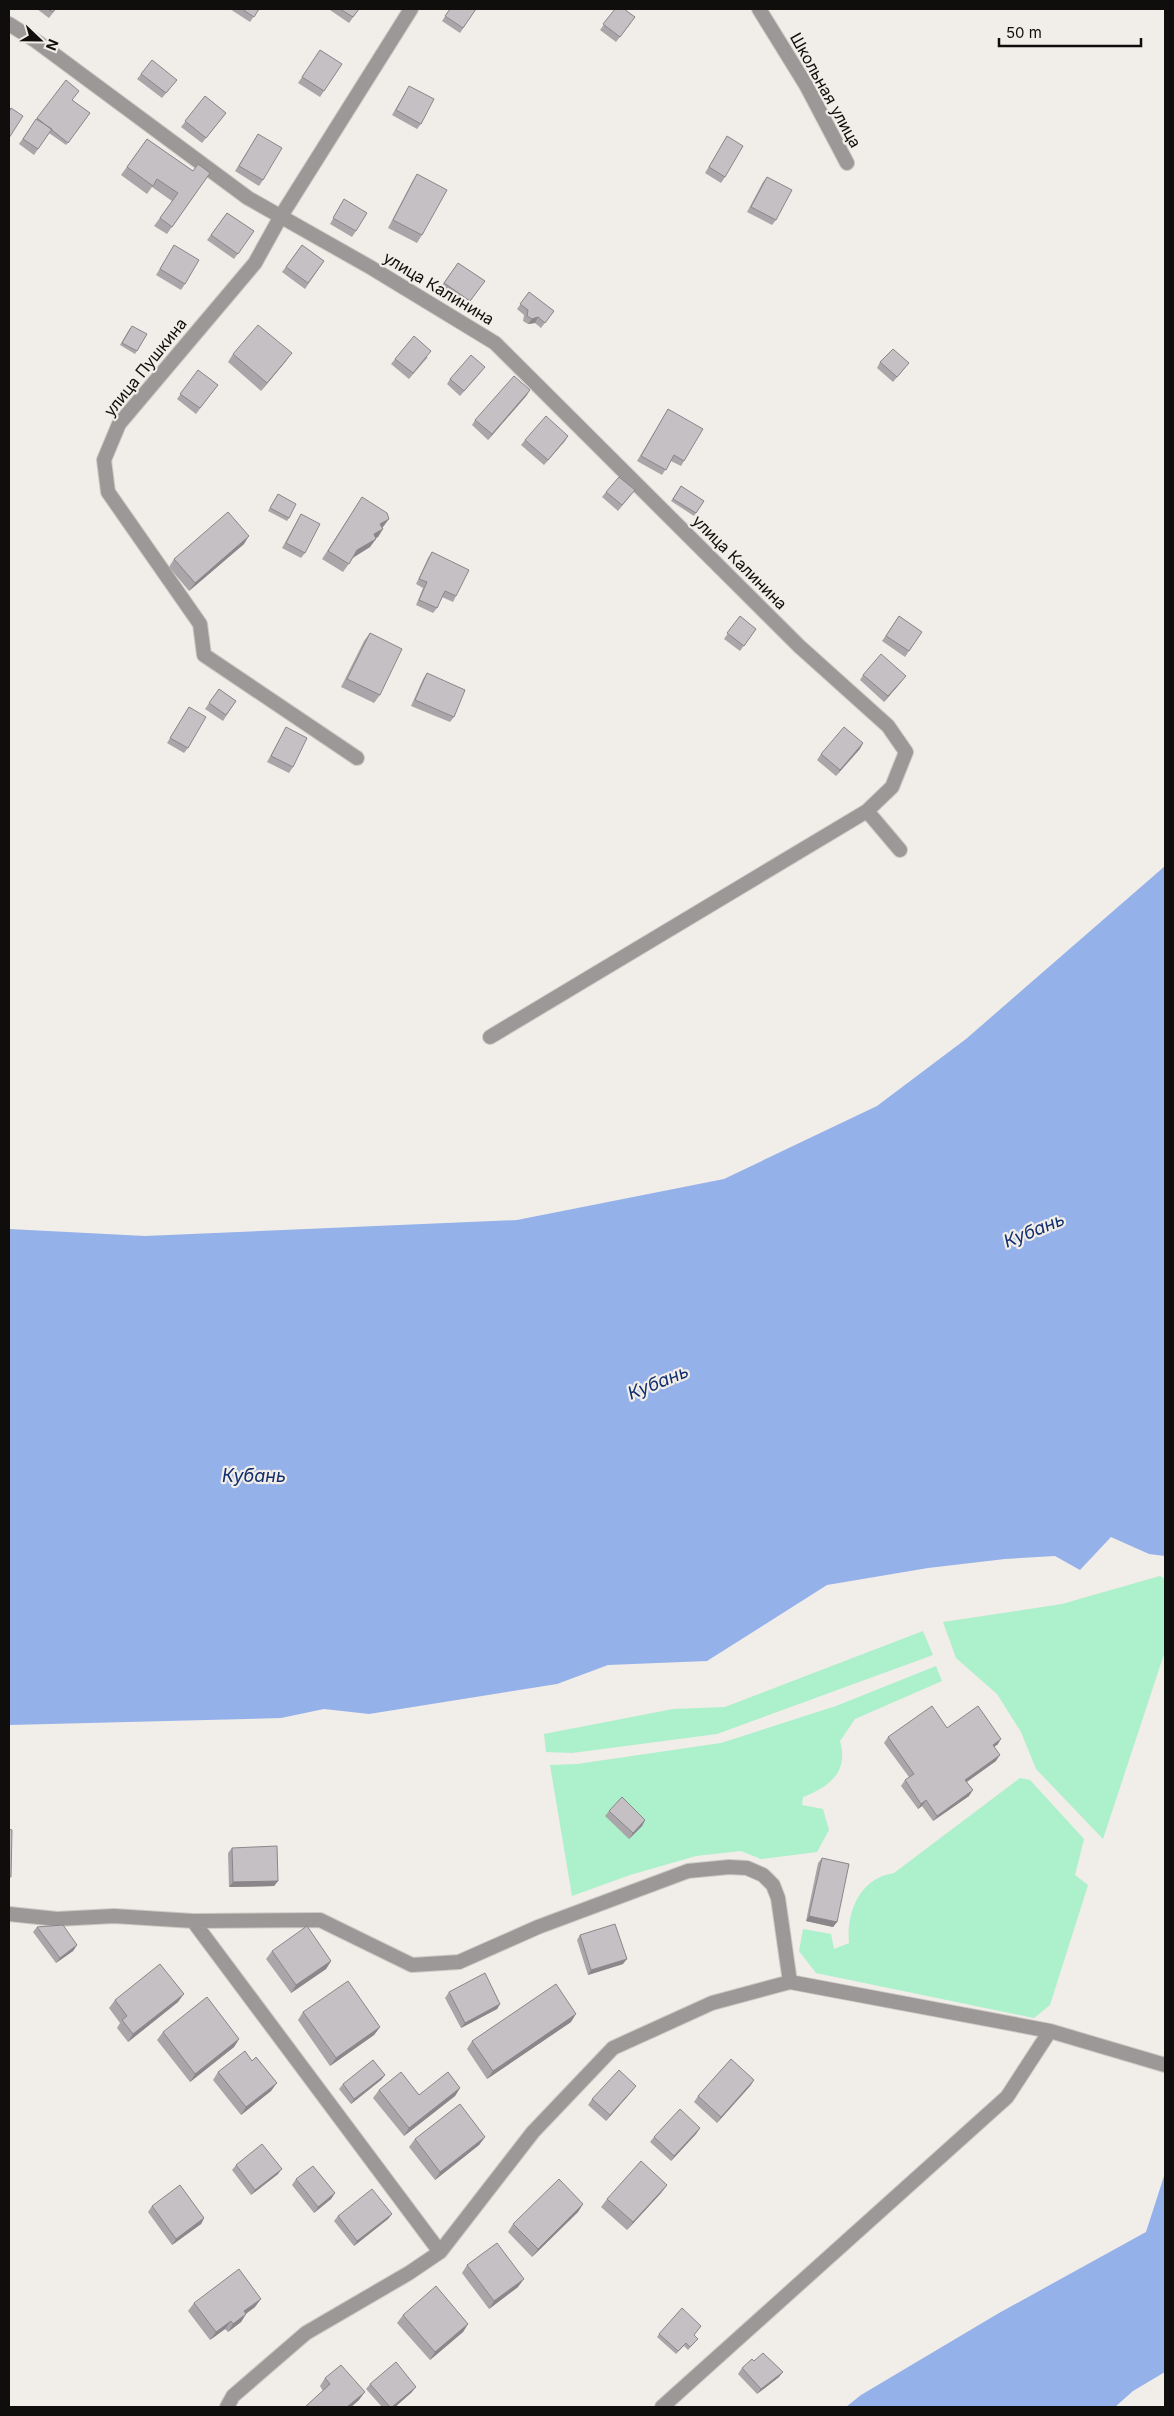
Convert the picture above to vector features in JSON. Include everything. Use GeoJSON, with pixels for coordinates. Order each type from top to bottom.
{"type":"FeatureCollection","features":[{"type":"Feature","properties":{"kind":"street","name":"улица Пушкина"},"geometry":{"type":"LineString","coordinates":[[357,758],[204,655],[200,624],[108,492],[104,460],[119,424],[255,263],[281,216],[411,9]]}},
{"type":"Feature","properties":{"kind":"street","name":"Школьная улица"},"geometry":{"type":"LineString","coordinates":[[759,9],[806,85],[847,163]]}},
{"type":"Feature","properties":{"kind":"street","name":"улица Калинина"},"geometry":{"type":"LineString","coordinates":[[9,24],[36,41],[248,198],[370,267],[495,343],[799,646],[888,726],[906,752],[892,788],[867,811]]}},
{"type":"Feature","properties":{"kind":"street"},"geometry":{"type":"LineString","coordinates":[[490,1036],[867,811],[900,850]]}},
{"type":"Feature","properties":{"kind":"street"},"geometry":{"type":"LineString","coordinates":[[9,1914],[57,1919],[114,1916],[193,1921],[320,1920],[412,1965],[459,1962],[538,1927],[688,1871],[729,1867],[747,1868],[763,1875],[773,1885],[778,1898],[790,1982]]}},
{"type":"Feature","properties":{"kind":"street"},"geometry":{"type":"LineString","coordinates":[[193,1921],[440,2252]]}},
{"type":"Feature","properties":{"kind":"street"},"geometry":{"type":"LineString","coordinates":[[227,2407],[233,2396],[306,2333],[410,2273],[440,2252],[533,2132],[613,2048],[712,2003],[790,1982],[1050,2031],[1165,2065]]}},
{"type":"Feature","properties":{"kind":"street"},"geometry":{"type":"LineString","coordinates":[[662,2407],[1007,2097],[1050,2031]]}},
{"type":"Feature","properties":{"kind":"green space"},"geometry":{"type":"Polygon","coordinates":[[[1160,1576],[1165,1579],[1165,1651],[1103,1839],[1036,1769],[1021,1732],[997,1694],[956,1658],[943,1622],[1062,1604],[1160,1576]]]}},
{"type":"Feature","properties":{"kind":"green space"},"geometry":{"type":"Polygon","coordinates":[[[923,1631],[933,1655],[717,1734],[572,1753],[546,1752],[544,1734],[673,1709],[725,1707],[923,1631]]]}},
{"type":"Feature","properties":{"kind":"green space"},"geometry":{"type":"Polygon","coordinates":[[[936,1666],[942,1681],[855,1719],[840,1741],[842,1761],[835,1777],[821,1788],[803,1797],[802,1805],[823,1809],[829,1830],[817,1852],[761,1859],[741,1851],[696,1856],[630,1875],[572,1896],[550,1765],[577,1764],[721,1743],[836,1706],[936,1666]]]}},
{"type":"Feature","properties":{"kind":"green space"},"geometry":{"type":"Polygon","coordinates":[[[1020,1778],[1030,1780],[1084,1839],[1075,1875],[1088,1885],[1050,2005],[1034,2018],[816,1973],[799,1951],[803,1929],[831,1934],[834,1949],[849,1943],[850,1920],[853,1909],[864,1889],[882,1876],[894,1873],[1020,1778]]]}},
{"type":"Feature","properties":{"kind":"water","name":"Кубань"},"geometry":{"type":"Polygon","coordinates":[[[1165,866],[1165,1556],[1149,1554],[1111,1537],[1080,1570],[1055,1556],[1005,1559],[928,1568],[827,1585],[707,1661],[608,1665],[557,1684],[369,1714],[324,1709],[281,1718],[9,1725],[9,1229],[145,1236],[517,1220],[724,1179],[877,1106],[966,1039],[1165,866]]]}},
{"type":"Feature","properties":{"kind":"water"},"geometry":{"type":"Polygon","coordinates":[[[1165,2173],[1165,2372],[1133,2391],[1115,2407],[846,2407],[861,2395],[999,2313],[1146,2232],[1165,2173]]]}},
{"type":"Feature","properties":{"kind":"building"},"geometry":{"type":"Polygon","coordinates":[[[242,9],[259,9],[254,17],[242,9]]]}},
{"type":"Feature","properties":{"kind":"building"},"geometry":{"type":"Polygon","coordinates":[[[340,9],[359,9],[353,17],[340,9]]]}},
{"type":"Feature","properties":{"kind":"building"},"geometry":{"type":"Polygon","coordinates":[[[450,9],[476,9],[463,28],[445,16],[450,9]]]}},
{"type":"Feature","properties":{"kind":"building"},"geometry":{"type":"Polygon","coordinates":[[[615,9],[624,9],[635,17],[620,37],[603,24],[615,9]]]}},
{"type":"Feature","properties":{"kind":"building"},"geometry":{"type":"Polygon","coordinates":[[[320,50],[342,64],[324,91],[302,77],[320,50]]]}},
{"type":"Feature","properties":{"kind":"building"},"geometry":{"type":"Polygon","coordinates":[[[152,60],[177,80],[166,93],[141,74],[152,60]]]}},
{"type":"Feature","properties":{"kind":"building"},"geometry":{"type":"Polygon","coordinates":[[[66,80],[79,91],[72,100],[90,113],[68,143],[37,118],[66,80]]]}},
{"type":"Feature","properties":{"kind":"building"},"geometry":{"type":"Polygon","coordinates":[[[409,86],[434,99],[421,124],[396,110],[409,86]]]}},
{"type":"Feature","properties":{"kind":"building"},"geometry":{"type":"Polygon","coordinates":[[[205,96],[226,113],[206,138],[185,121],[205,96]]]}},
{"type":"Feature","properties":{"kind":"building"},"geometry":{"type":"Polygon","coordinates":[[[11,108],[23,116],[9,138],[9,112],[11,108]]]}},
{"type":"Feature","properties":{"kind":"building"},"geometry":{"type":"Polygon","coordinates":[[[36,119],[52,129],[38,149],[23,139],[36,119]]]}},
{"type":"Feature","properties":{"kind":"building"},"geometry":{"type":"Polygon","coordinates":[[[258,134],[282,148],[263,180],[239,166],[258,134]]]}},
{"type":"Feature","properties":{"kind":"building"},"geometry":{"type":"Polygon","coordinates":[[[727,136],[743,146],[725,177],[709,167],[727,136]]]}},
{"type":"Feature","properties":{"kind":"building"},"geometry":{"type":"Polygon","coordinates":[[[147,139],[193,171],[198,164],[210,173],[172,227],[160,218],[178,193],[157,179],[153,186],[127,167],[147,139]]]}},
{"type":"Feature","properties":{"kind":"building"},"geometry":{"type":"Polygon","coordinates":[[[417,174],[447,190],[422,235],[393,220],[417,174]]]}},
{"type":"Feature","properties":{"kind":"building"},"geometry":{"type":"Polygon","coordinates":[[[767,177],[792,190],[776,220],[751,207],[767,177]]]}},
{"type":"Feature","properties":{"kind":"building"},"geometry":{"type":"Polygon","coordinates":[[[344,199],[367,213],[356,231],[333,218],[344,199]]]}},
{"type":"Feature","properties":{"kind":"building"},"geometry":{"type":"Polygon","coordinates":[[[227,213],[254,231],[238,254],[211,235],[227,213]]]}},
{"type":"Feature","properties":{"kind":"building"},"geometry":{"type":"Polygon","coordinates":[[[174,245],[199,260],[185,284],[160,269],[174,245]]]}},
{"type":"Feature","properties":{"kind":"building"},"geometry":{"type":"Polygon","coordinates":[[[302,245],[324,261],[308,283],[286,267],[302,245]]]}},
{"type":"Feature","properties":{"kind":"building"},"geometry":{"type":"Polygon","coordinates":[[[458,263],[485,281],[470,301],[444,283],[458,263]]]}},
{"type":"Feature","properties":{"kind":"building"},"geometry":{"type":"Polygon","coordinates":[[[529,292],[554,311],[545,323],[538,317],[532,319],[527,316],[528,310],[520,304],[529,292]]]}},
{"type":"Feature","properties":{"kind":"building"},"geometry":{"type":"Polygon","coordinates":[[[258,325],[292,353],[267,383],[233,354],[258,325]]]}},
{"type":"Feature","properties":{"kind":"building"},"geometry":{"type":"Polygon","coordinates":[[[132,326],[147,334],[137,351],[122,343],[132,326]]]}},
{"type":"Feature","properties":{"kind":"building"},"geometry":{"type":"Polygon","coordinates":[[[414,336],[431,351],[413,373],[395,359],[414,336]]]}},
{"type":"Feature","properties":{"kind":"building"},"geometry":{"type":"Polygon","coordinates":[[[893,349],[909,363],[897,377],[880,362],[893,349]]]}},
{"type":"Feature","properties":{"kind":"building"},"geometry":{"type":"Polygon","coordinates":[[[471,355],[485,367],[464,391],[450,379],[471,355]]]}},
{"type":"Feature","properties":{"kind":"building"},"geometry":{"type":"Polygon","coordinates":[[[198,370],[218,385],[200,408],[180,394],[198,370]]]}},
{"type":"Feature","properties":{"kind":"building"},"geometry":{"type":"Polygon","coordinates":[[[514,376],[530,390],[492,434],[475,420],[514,376]]]}},
{"type":"Feature","properties":{"kind":"building"},"geometry":{"type":"Polygon","coordinates":[[[668,409],[703,429],[684,461],[674,455],[666,470],[641,456],[668,409]]]}},
{"type":"Feature","properties":{"kind":"building"},"geometry":{"type":"Polygon","coordinates":[[[546,416],[568,436],[548,460],[525,440],[546,416]]]}},
{"type":"Feature","properties":{"kind":"building"},"geometry":{"type":"Polygon","coordinates":[[[619,477],[635,490],[622,505],[606,492],[619,477]]]}},
{"type":"Feature","properties":{"kind":"building"},"geometry":{"type":"Polygon","coordinates":[[[681,486],[704,501],[696,513],[673,499],[681,486]]]}},
{"type":"Feature","properties":{"kind":"building"},"geometry":{"type":"Polygon","coordinates":[[[278,494],[296,504],[289,518],[270,508],[278,494]]]}},
{"type":"Feature","properties":{"kind":"building"},"geometry":{"type":"Polygon","coordinates":[[[362,497],[387,513],[389,519],[380,524],[383,529],[374,534],[376,539],[357,550],[349,564],[328,551],[362,497]]]}},
{"type":"Feature","properties":{"kind":"building"},"geometry":{"type":"Polygon","coordinates":[[[228,512],[249,536],[195,583],[174,559],[228,512]]]}},
{"type":"Feature","properties":{"kind":"building"},"geometry":{"type":"Polygon","coordinates":[[[301,514],[320,524],[305,553],[286,543],[301,514]]]}},
{"type":"Feature","properties":{"kind":"building"},"geometry":{"type":"Polygon","coordinates":[[[432,552],[469,570],[456,596],[445,591],[437,608],[419,600],[427,582],[419,579],[432,552]]]}},
{"type":"Feature","properties":{"kind":"building"},"geometry":{"type":"Polygon","coordinates":[[[740,616],[756,629],[744,646],[727,633],[740,616]]]}},
{"type":"Feature","properties":{"kind":"building"},"geometry":{"type":"Polygon","coordinates":[[[899,616],[922,632],[909,651],[886,636],[899,616]]]}},
{"type":"Feature","properties":{"kind":"building"},"geometry":{"type":"Polygon","coordinates":[[[370,633],[402,649],[380,695],[347,679],[370,633]]]}},
{"type":"Feature","properties":{"kind":"building"},"geometry":{"type":"Polygon","coordinates":[[[881,654],[906,676],[888,696],[863,675],[881,654]]]}},
{"type":"Feature","properties":{"kind":"building"},"geometry":{"type":"Polygon","coordinates":[[[427,673],[465,690],[454,717],[415,700],[427,673]]]}},
{"type":"Feature","properties":{"kind":"building"},"geometry":{"type":"Polygon","coordinates":[[[219,689],[236,701],[226,715],[209,703],[219,689]]]}},
{"type":"Feature","properties":{"kind":"building"},"geometry":{"type":"Polygon","coordinates":[[[189,707],[206,717],[188,748],[170,738],[189,707]]]}},
{"type":"Feature","properties":{"kind":"building"},"geometry":{"type":"Polygon","coordinates":[[[286,727],[307,738],[293,767],[271,756],[286,727]]]}},
{"type":"Feature","properties":{"kind":"building"},"geometry":{"type":"Polygon","coordinates":[[[844,727],[863,743],[840,770],[821,754],[844,727]]]}},
{"type":"Feature","properties":{"kind":"building"},"geometry":{"type":"Polygon","coordinates":[[[932,1706],[947,1728],[978,1706],[1001,1739],[993,1745],[1000,1755],[965,1780],[973,1790],[937,1816],[926,1800],[921,1804],[905,1780],[914,1774],[888,1737],[932,1706]]]}},
{"type":"Feature","properties":{"kind":"building"},"geometry":{"type":"Polygon","coordinates":[[[622,1797],[645,1820],[633,1833],[609,1811],[622,1797]]]}},
{"type":"Feature","properties":{"kind":"building"},"geometry":{"type":"Polygon","coordinates":[[[9,1829],[12,1830],[11,1877],[9,1877],[9,1829]]]}},
{"type":"Feature","properties":{"kind":"building"},"geometry":{"type":"Polygon","coordinates":[[[277,1846],[278,1881],[233,1882],[232,1848],[277,1846]]]}},
{"type":"Feature","properties":{"kind":"building"},"geometry":{"type":"Polygon","coordinates":[[[822,1858],[849,1864],[837,1922],[809,1916],[822,1858]]]}},
{"type":"Feature","properties":{"kind":"building"},"geometry":{"type":"Polygon","coordinates":[[[615,1924],[627,1959],[591,1970],[580,1935],[615,1924]]]}},
{"type":"Feature","properties":{"kind":"building"},"geometry":{"type":"Polygon","coordinates":[[[63,1925],[77,1945],[60,1958],[37,1927],[63,1925]]]}},
{"type":"Feature","properties":{"kind":"building"},"geometry":{"type":"Polygon","coordinates":[[[307,1926],[331,1961],[296,1985],[272,1951],[307,1926]]]}},
{"type":"Feature","properties":{"kind":"building"},"geometry":{"type":"Polygon","coordinates":[[[160,1964],[184,1994],[133,2034],[122,2020],[127,2016],[115,2000],[160,1964]]]}},
{"type":"Feature","properties":{"kind":"building"},"geometry":{"type":"Polygon","coordinates":[[[485,1973],[500,2004],[465,2023],[449,1992],[485,1973]]]}},
{"type":"Feature","properties":{"kind":"building"},"geometry":{"type":"Polygon","coordinates":[[[348,1981],[380,2027],[336,2058],[303,2012],[348,1981]]]}},
{"type":"Feature","properties":{"kind":"building"},"geometry":{"type":"Polygon","coordinates":[[[556,1984],[576,2014],[493,2071],[472,2041],[556,1984]]]}},
{"type":"Feature","properties":{"kind":"building"},"geometry":{"type":"Polygon","coordinates":[[[207,1997],[239,2039],[195,2074],[163,2032],[207,1997]]]}},
{"type":"Feature","properties":{"kind":"building"},"geometry":{"type":"Polygon","coordinates":[[[245,2051],[252,2061],[256,2057],[277,2083],[246,2107],[218,2072],[245,2051]]]}},
{"type":"Feature","properties":{"kind":"building"},"geometry":{"type":"Polygon","coordinates":[[[731,2059],[754,2080],[721,2117],[698,2096],[731,2059]]]}},
{"type":"Feature","properties":{"kind":"building"},"geometry":{"type":"Polygon","coordinates":[[[373,2060],[385,2075],[354,2099],[343,2084],[373,2060]]]}},
{"type":"Feature","properties":{"kind":"building"},"geometry":{"type":"Polygon","coordinates":[[[619,2070],[636,2086],[610,2115],[592,2099],[619,2070]]]}},
{"type":"Feature","properties":{"kind":"building"},"geometry":{"type":"Polygon","coordinates":[[[401,2072],[419,2095],[448,2072],[460,2088],[409,2128],[379,2090],[401,2072]]]}},
{"type":"Feature","properties":{"kind":"building"},"geometry":{"type":"Polygon","coordinates":[[[460,2104],[485,2137],[440,2172],[415,2139],[460,2104]]]}},
{"type":"Feature","properties":{"kind":"building"},"geometry":{"type":"Polygon","coordinates":[[[680,2109],[700,2128],[674,2156],[654,2137],[680,2109]]]}},
{"type":"Feature","properties":{"kind":"building"},"geometry":{"type":"Polygon","coordinates":[[[262,2144],[282,2169],[255,2190],[236,2165],[262,2144]]]}},
{"type":"Feature","properties":{"kind":"building"},"geometry":{"type":"Polygon","coordinates":[[[641,2161],[667,2185],[633,2222],[607,2199],[641,2161]]]}},
{"type":"Feature","properties":{"kind":"building"},"geometry":{"type":"Polygon","coordinates":[[[313,2166],[335,2193],[318,2207],[296,2179],[313,2166]]]}},
{"type":"Feature","properties":{"kind":"building"},"geometry":{"type":"Polygon","coordinates":[[[559,2179],[583,2204],[538,2249],[513,2224],[559,2179]]]}},
{"type":"Feature","properties":{"kind":"building"},"geometry":{"type":"Polygon","coordinates":[[[180,2185],[204,2218],[176,2239],[152,2206],[180,2185]]]}},
{"type":"Feature","properties":{"kind":"building"},"geometry":{"type":"Polygon","coordinates":[[[372,2189],[392,2214],[357,2241],[338,2216],[372,2189]]]}},
{"type":"Feature","properties":{"kind":"building"},"geometry":{"type":"Polygon","coordinates":[[[497,2243],[524,2279],[494,2301],[467,2265],[497,2243]]]}},
{"type":"Feature","properties":{"kind":"building"},"geometry":{"type":"Polygon","coordinates":[[[239,2269],[261,2299],[244,2311],[246,2314],[233,2324],[231,2321],[216,2332],[194,2303],[239,2269]]]}},
{"type":"Feature","properties":{"kind":"building"},"geometry":{"type":"Polygon","coordinates":[[[436,2286],[468,2324],[435,2352],[403,2315],[436,2286]]]}},
{"type":"Feature","properties":{"kind":"building"},"geometry":{"type":"Polygon","coordinates":[[[682,2308],[701,2326],[694,2335],[698,2339],[690,2347],[686,2343],[678,2351],[659,2334],[682,2308]]]}},
{"type":"Feature","properties":{"kind":"building"},"geometry":{"type":"Polygon","coordinates":[[[763,2353],[783,2372],[761,2389],[742,2368],[752,2359],[754,2361],[763,2353]]]}},
{"type":"Feature","properties":{"kind":"building"},"geometry":{"type":"Polygon","coordinates":[[[396,2362],[416,2387],[390,2407],[370,2384],[396,2362]]]}},
{"type":"Feature","properties":{"kind":"building"},"geometry":{"type":"Polygon","coordinates":[[[341,2365],[365,2392],[347,2407],[305,2407],[330,2384],[325,2378],[341,2365]]]}}]}
